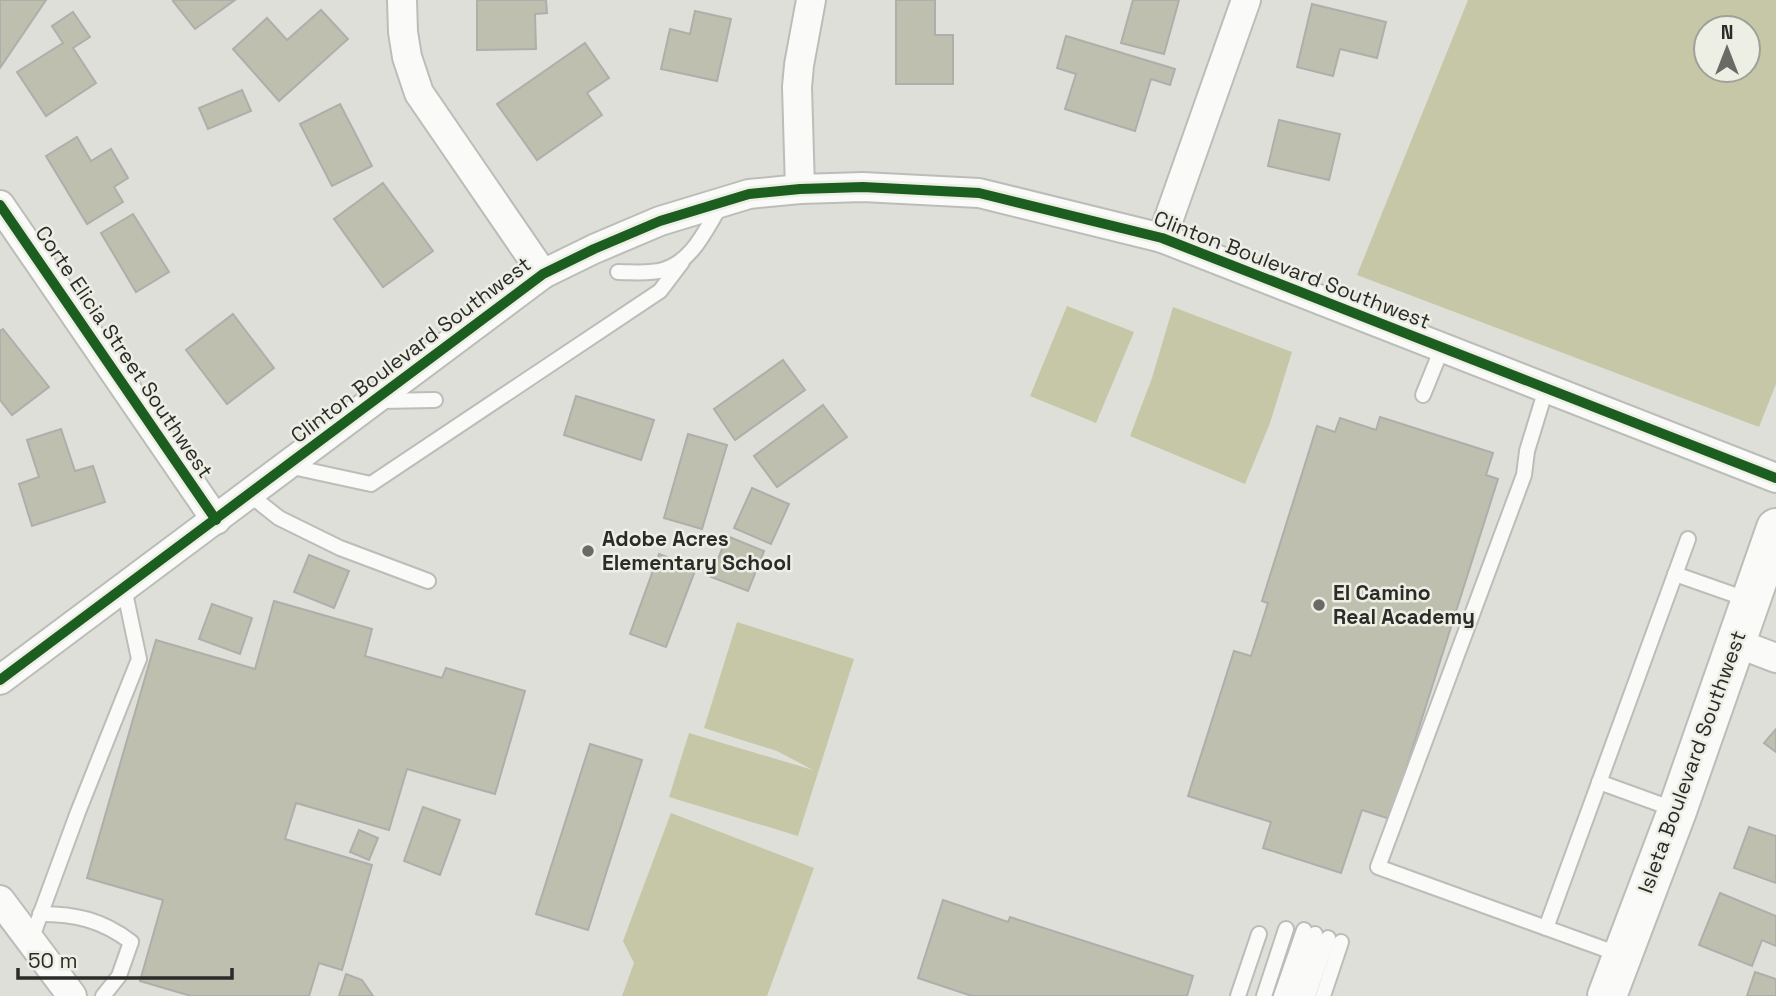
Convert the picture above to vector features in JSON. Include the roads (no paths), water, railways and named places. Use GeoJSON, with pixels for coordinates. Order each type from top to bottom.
{"type":"FeatureCollection","features":[{"type":"Feature","properties":{"kind":"main road","name":"Isleta Boulevard Southwest"},"geometry":{"type":"LineString","coordinates":[[1607,996],[1776,528]]}},
{"type":"Feature","properties":{"kind":"street"},"geometry":{"type":"LineString","coordinates":[[402,0],[407,57],[419,93],[543,274]]}},
{"type":"Feature","properties":{"kind":"street"},"geometry":{"type":"LineString","coordinates":[[800,189],[797,87],[810,0]]}},
{"type":"Feature","properties":{"kind":"street"},"geometry":{"type":"LineString","coordinates":[[1161,238],[1246,0]]}},
{"type":"Feature","properties":{"kind":"street","name":"Clinton Boulevard Southwest"},"geometry":{"type":"LineString","coordinates":[[0,680],[543,274],[660,221],[749,194],[863,187],[979,193],[1161,238],[1776,478]]}},
{"type":"Feature","properties":{"kind":"street","name":"Corte Elicia Street Southwest"},"geometry":{"type":"LineString","coordinates":[[0,205],[216,520]]}},
{"type":"Feature","properties":{"kind":"street"},"geometry":{"type":"LineString","coordinates":[[1734,642],[1776,658]]}},
{"type":"Feature","properties":{"kind":"street"},"geometry":{"type":"LineString","coordinates":[[0,900],[35,927],[72,996]]}},
{"type":"Feature","properties":{"kind":"lane"},"geometry":{"type":"LineString","coordinates":[[288,466],[371,484],[660,291],[695,246],[722,202]]}},
{"type":"Feature","properties":{"kind":"lane"},"geometry":{"type":"LineString","coordinates":[[618,272],[655,271],[682,262]]}},
{"type":"Feature","properties":{"kind":"lane"},"geometry":{"type":"LineString","coordinates":[[1423,395],[1442,348]]}},
{"type":"Feature","properties":{"kind":"lane"},"geometry":{"type":"LineString","coordinates":[[1546,388],[1527,451],[1524,475],[1378,867],[1623,956]]}},
{"type":"Feature","properties":{"kind":"lane"},"geometry":{"type":"LineString","coordinates":[[374,401],[435,400]]}},
{"type":"Feature","properties":{"kind":"lane"},"geometry":{"type":"LineString","coordinates":[[250,495],[279,519],[340,548],[428,581]]}},
{"type":"Feature","properties":{"kind":"lane"},"geometry":{"type":"LineString","coordinates":[[1546,928],[1688,539]]}},
{"type":"Feature","properties":{"kind":"lane"},"geometry":{"type":"LineString","coordinates":[[1675,574],[1750,600]]}},
{"type":"Feature","properties":{"kind":"lane"},"geometry":{"type":"LineString","coordinates":[[35,927],[139,659],[124,588]]}},
{"type":"Feature","properties":{"kind":"lane"},"geometry":{"type":"LineString","coordinates":[[1599,782],[1676,810]]}},
{"type":"Feature","properties":{"kind":"lane"},"geometry":{"type":"LineString","coordinates":[[35,927],[72,914],[116,930],[131,942],[119,976],[103,996]]}},
{"type":"Feature","properties":{"kind":"lane"},"geometry":{"type":"LineString","coordinates":[[1264,996],[1286,929]]}},
{"type":"Feature","properties":{"kind":"lane"},"geometry":{"type":"LineString","coordinates":[[1238,996],[1259,934]]}},
{"type":"Feature","properties":{"kind":"lane"},"geometry":{"type":"LineString","coordinates":[[1281,996],[1322,936]]}},
{"type":"Feature","properties":{"kind":"lane"},"geometry":{"type":"LineString","coordinates":[[1294,996],[1322,936]]}},
{"type":"Feature","properties":{"kind":"lane"},"geometry":{"type":"LineString","coordinates":[[1308,996],[1322,936]]}},
{"type":"Feature","properties":{"kind":"lane"},"geometry":{"type":"LineString","coordinates":[[1322,936],[1323,996]]}},
{"type":"Feature","properties":{"kind":"place","name":"Adobe Acres Elementary School"},"geometry":{"type":"Point","coordinates":[588,551]}},
{"type":"Feature","properties":{"kind":"place","name":"El Camino Real Academy"},"geometry":{"type":"Point","coordinates":[1319,605]}}]}
